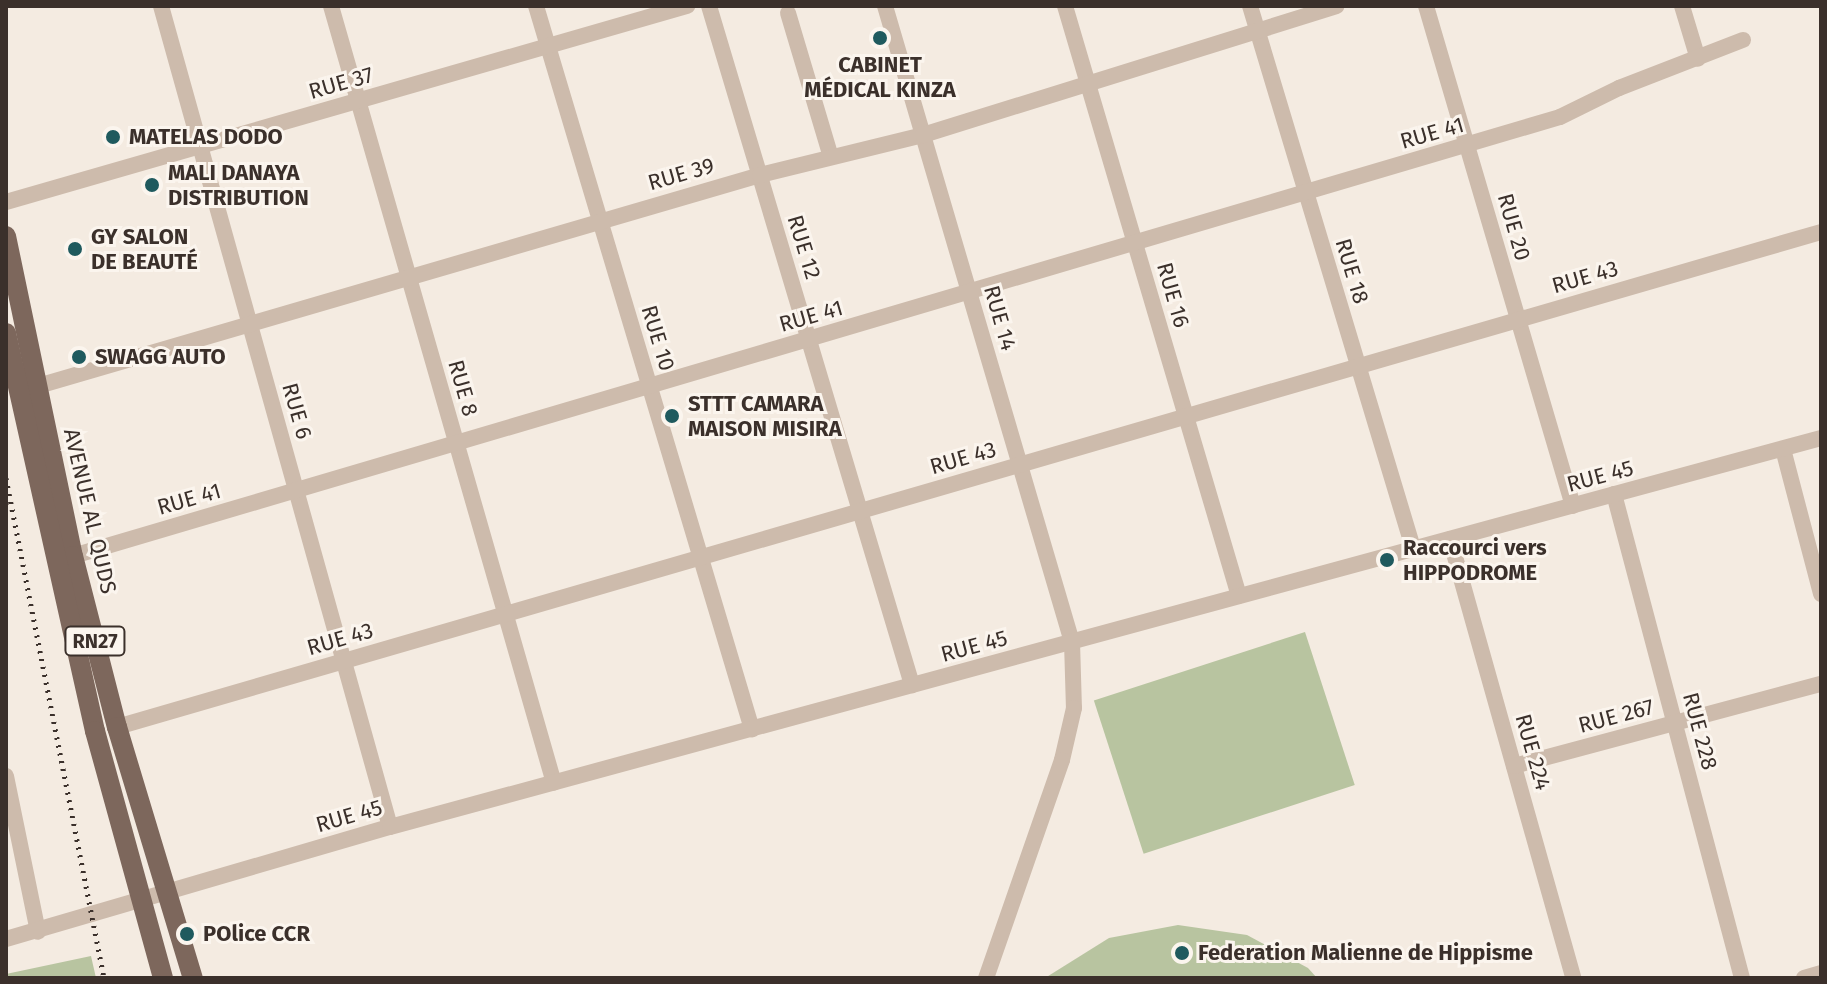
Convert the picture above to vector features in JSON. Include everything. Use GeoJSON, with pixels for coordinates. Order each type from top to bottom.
{"type":"FeatureCollection","features":[{"type":"Feature","properties":{"kind":"main road","name":"AVENUE AL QUDS"},"geometry":{"type":"LineString","coordinates":[[6,236],[73,556],[117,727],[193,978]]}},
{"type":"Feature","properties":{"kind":"main road","name":"AVENUE AL QUDS"},"geometry":{"type":"LineString","coordinates":[[6,333],[88,702],[163,978]]}},
{"type":"Feature","properties":{"kind":"street","name":"RUE 6"},"geometry":{"type":"LineString","coordinates":[[161,6],[390,827]]}},
{"type":"Feature","properties":{"kind":"street","name":"RUE 8"},"geometry":{"type":"LineString","coordinates":[[331,6],[554,783]]}},
{"type":"Feature","properties":{"kind":"street","name":"RUE 10"},"geometry":{"type":"LineString","coordinates":[[536,6],[752,729]]}},
{"type":"Feature","properties":{"kind":"street","name":"RUE 37"},"geometry":{"type":"LineString","coordinates":[[6,202],[687,6]]}},
{"type":"Feature","properties":{"kind":"street","name":"RUE 12"},"geometry":{"type":"LineString","coordinates":[[709,6],[912,685]]}},
{"type":"Feature","properties":{"kind":"street","name":"RUE 14"},"geometry":{"type":"LineString","coordinates":[[885,6],[1072,642],[1074,708],[1062,760],[986,978]]}},
{"type":"Feature","properties":{"kind":"street","name":"RUE 16"},"geometry":{"type":"LineString","coordinates":[[1065,6],[1239,596]]}},
{"type":"Feature","properties":{"kind":"street","name":"RUE 18"},"geometry":{"type":"LineString","coordinates":[[1250,6],[1413,548]]}},
{"type":"Feature","properties":{"kind":"street","name":"RUE 39"},"geometry":{"type":"LineString","coordinates":[[38,386],[600,220],[760,175],[923,135],[1336,6]]}},
{"type":"Feature","properties":{"kind":"street","name":"RUE 20"},"geometry":{"type":"LineString","coordinates":[[1426,6],[1573,506]]}},
{"type":"Feature","properties":{"kind":"street"},"geometry":{"type":"LineString","coordinates":[[1682,6],[1698,59]]}},
{"type":"Feature","properties":{"kind":"street"},"geometry":{"type":"LineString","coordinates":[[788,13],[831,157]]}},
{"type":"Feature","properties":{"kind":"street","name":"RUE 41"},"geometry":{"type":"LineString","coordinates":[[73,556],[1467,146],[1560,117],[1619,88],[1743,40]]}},
{"type":"Feature","properties":{"kind":"street","name":"RUE 43"},"geometry":{"type":"LineString","coordinates":[[117,727],[1821,232]]}},
{"type":"Feature","properties":{"kind":"street","name":"RUE 45"},"geometry":{"type":"LineString","coordinates":[[6,939],[390,827],[1821,438]]}},
{"type":"Feature","properties":{"kind":"street"},"geometry":{"type":"LineString","coordinates":[[1783,449],[1821,594]]}},
{"type":"Feature","properties":{"kind":"street","name":"RUE 228"},"geometry":{"type":"LineString","coordinates":[[1614,494],[1742,978]]}},
{"type":"Feature","properties":{"kind":"street","name":"RUE 224"},"geometry":{"type":"LineString","coordinates":[[1450,539],[1573,978]]}},
{"type":"Feature","properties":{"kind":"street","name":"RUE 267"},"geometry":{"type":"LineString","coordinates":[[1514,766],[1821,684]]}},
{"type":"Feature","properties":{"kind":"street"},"geometry":{"type":"LineString","coordinates":[[6,776],[38,932]]}},
{"type":"Feature","properties":{"kind":"street"},"geometry":{"type":"LineString","coordinates":[[1804,978],[1821,973]]}},
{"type":"Feature","properties":{"kind":"green space"},"geometry":{"type":"Polygon","coordinates":[[[1305,632],[1355,785],[1144,854],[1094,701],[1305,632]]]}},
{"type":"Feature","properties":{"kind":"green space","name":"Federation Malienne de Hippisme"},"geometry":{"type":"Polygon","coordinates":[[[1178,925],[1247,935],[1308,968],[1317,978],[1045,978],[1109,938],[1178,925]]]}},
{"type":"Feature","properties":{"kind":"green space"},"geometry":{"type":"Polygon","coordinates":[[[91,956],[96,978],[6,978],[6,974],[91,956]]]}},
{"type":"Feature","properties":{"kind":"railway"},"geometry":{"type":"LineString","coordinates":[[6,478],[104,978]]}},
{"type":"Feature","properties":{"kind":"place","name":"CABINET MÉDICAL KINZA"},"geometry":{"type":"Point","coordinates":[880,38]}},
{"type":"Feature","properties":{"kind":"place","name":"MATELAS DODO"},"geometry":{"type":"Point","coordinates":[113,137]}},
{"type":"Feature","properties":{"kind":"place","name":"MALI DANAYA DISTRIBUTION"},"geometry":{"type":"Point","coordinates":[152,185]}},
{"type":"Feature","properties":{"kind":"place","name":"GY SALON DE BEAUTÉ"},"geometry":{"type":"Point","coordinates":[75,249]}},
{"type":"Feature","properties":{"kind":"place","name":"SWAGG AUTO"},"geometry":{"type":"Point","coordinates":[79,357]}},
{"type":"Feature","properties":{"kind":"place","name":"STTT CAMARA MAISON MISIRA"},"geometry":{"type":"Point","coordinates":[672,416]}},
{"type":"Feature","properties":{"kind":"place","name":"Raccourci vers HIPPODROME"},"geometry":{"type":"Point","coordinates":[1387,560]}},
{"type":"Feature","properties":{"kind":"place","name":"POlice CCR"},"geometry":{"type":"Point","coordinates":[187,934]}},
{"type":"Feature","properties":{"kind":"place","name":"Federation Malienne de Hippisme"},"geometry":{"type":"Point","coordinates":[1182,953]}}]}
